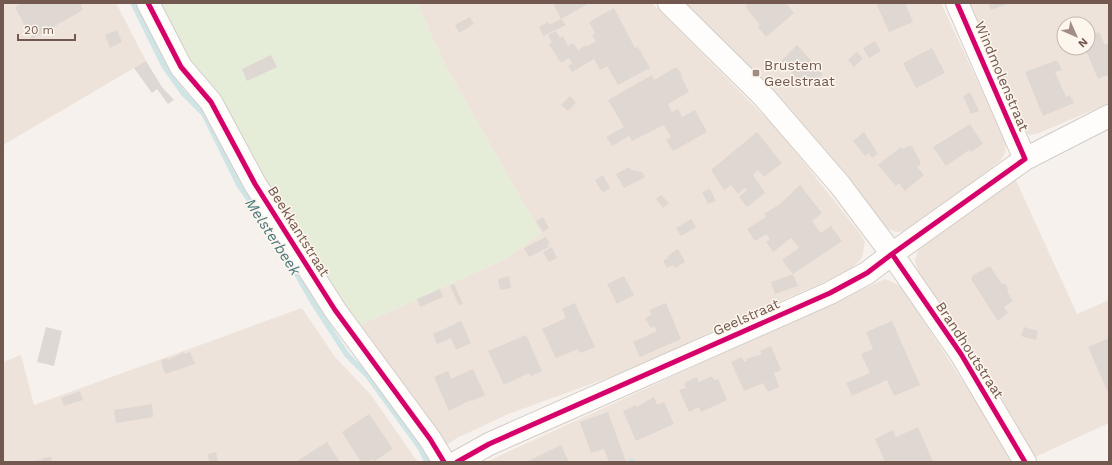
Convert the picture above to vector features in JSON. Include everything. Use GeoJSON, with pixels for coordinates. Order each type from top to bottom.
{"type":"FeatureCollection","features":[{"type":"Feature","properties":{"kind":"street","name":"Beekkantstraat"},"geometry":{"type":"LineString","coordinates":[[148,3],[182,67],[212,102],[255,184],[335,310],[430,439],[444,462]]}},
{"type":"Feature","properties":{"kind":"street","name":"Brandhoutstraat"},"geometry":{"type":"LineString","coordinates":[[669,3],[774,108],[840,185],[892,254],[961,354],[1025,462]]}},
{"type":"Feature","properties":{"kind":"street","name":"Windmolenstraat"},"geometry":{"type":"LineString","coordinates":[[957,3],[1025,159]]}},
{"type":"Feature","properties":{"kind":"street","name":"Geelstraat"},"geometry":{"type":"LineString","coordinates":[[457,462],[489,444],[830,293],[868,273],[892,254],[1025,159],[1109,116]]}},
{"type":"Feature","properties":{"kind":"shaded area"},"geometry":{"type":"Polygon","coordinates":[[[3,3],[116,3],[146,61],[3,145],[3,3]]]}},
{"type":"Feature","properties":{"kind":"shaded area"},"geometry":{"type":"Polygon","coordinates":[[[417,3],[652,3],[779,131],[859,232],[865,242],[862,258],[849,271],[714,330],[646,364],[506,415],[457,438],[442,448],[356,327],[503,260],[541,234],[444,63],[417,3]]]}},
{"type":"Feature","properties":{"kind":"shaded area"},"geometry":{"type":"Polygon","coordinates":[[[682,3],[941,3],[1006,142],[1005,153],[1000,161],[919,224],[904,231],[896,232],[884,227],[682,3]]]}},
{"type":"Feature","properties":{"kind":"shaded area"},"geometry":{"type":"Polygon","coordinates":[[[964,3],[1109,3],[1109,103],[1039,133],[1030,135],[1017,125],[964,3]]]}},
{"type":"Feature","properties":{"kind":"shaded area"},"geometry":{"type":"Polygon","coordinates":[[[1015,178],[1077,314],[1109,300],[1109,423],[1033,458],[919,275],[915,260],[919,248],[1015,178]]]}},
{"type":"Feature","properties":{"kind":"shaded area"},"geometry":{"type":"Polygon","coordinates":[[[885,279],[901,286],[1015,462],[488,461],[885,279]]]}},
{"type":"Feature","properties":{"kind":"shaded area"},"geometry":{"type":"Polygon","coordinates":[[[302,308],[335,357],[371,395],[417,461],[3,462],[3,362],[21,355],[34,405],[302,308]]]}},
{"type":"Feature","properties":{"kind":"green space"},"geometry":{"type":"Polygon","coordinates":[[[154,3],[417,3],[444,63],[541,234],[503,260],[356,327],[154,3]]]}},
{"type":"Feature","properties":{"kind":"building"},"geometry":{"type":"Polygon","coordinates":[[[23,3],[80,3],[83,10],[32,39],[15,7],[23,3]]]}},
{"type":"Feature","properties":{"kind":"building"},"geometry":{"type":"Polygon","coordinates":[[[553,3],[585,3],[586,5],[561,19],[553,3]]]}},
{"type":"Feature","properties":{"kind":"building"},"geometry":{"type":"Polygon","coordinates":[[[749,3],[786,3],[794,13],[766,37],[758,27],[760,25],[745,6],[749,3]]]}},
{"type":"Feature","properties":{"kind":"building"},"geometry":{"type":"Polygon","coordinates":[[[876,3],[905,3],[913,22],[889,32],[876,3]]]}},
{"type":"Feature","properties":{"kind":"building"},"geometry":{"type":"Polygon","coordinates":[[[988,3],[1010,3],[991,10],[988,3]]]}},
{"type":"Feature","properties":{"kind":"building"},"geometry":{"type":"Polygon","coordinates":[[[614,8],[635,48],[638,47],[650,68],[618,85],[607,66],[600,70],[594,59],[572,72],[568,66],[572,63],[569,58],[561,63],[549,44],[552,42],[548,35],[556,31],[560,38],[563,36],[568,46],[573,43],[578,50],[586,45],[586,47],[596,41],[592,35],[595,33],[589,22],[614,8]]]}},
{"type":"Feature","properties":{"kind":"building"},"geometry":{"type":"Polygon","coordinates":[[[470,17],[474,24],[459,33],[455,25],[470,17]]]}},
{"type":"Feature","properties":{"kind":"building"},"geometry":{"type":"Polygon","coordinates":[[[561,19],[566,25],[543,36],[539,27],[548,22],[549,25],[561,19]]]}},
{"type":"Feature","properties":{"kind":"building"},"geometry":{"type":"Polygon","coordinates":[[[117,30],[122,42],[110,48],[105,35],[117,30]]]}},
{"type":"Feature","properties":{"kind":"building"},"geometry":{"type":"Polygon","coordinates":[[[1099,32],[1105,45],[1109,43],[1109,78],[1107,75],[1098,79],[1088,56],[1096,56],[1096,33],[1099,32]]]}},
{"type":"Feature","properties":{"kind":"building"},"geometry":{"type":"Polygon","coordinates":[[[875,41],[881,51],[869,58],[863,48],[875,41]]]}},
{"type":"Feature","properties":{"kind":"building"},"geometry":{"type":"Polygon","coordinates":[[[797,45],[823,74],[810,86],[807,83],[804,86],[781,61],[797,45]]]}},
{"type":"Feature","properties":{"kind":"building"},"geometry":{"type":"Polygon","coordinates":[[[932,48],[945,73],[916,88],[903,63],[932,48]]]}},
{"type":"Feature","properties":{"kind":"building"},"geometry":{"type":"Polygon","coordinates":[[[857,52],[863,58],[854,67],[848,60],[857,52]]]}},
{"type":"Feature","properties":{"kind":"building"},"geometry":{"type":"Polygon","coordinates":[[[271,55],[277,67],[247,81],[242,69],[271,55]]]}},
{"type":"Feature","properties":{"kind":"building"},"geometry":{"type":"Polygon","coordinates":[[[1057,60],[1062,70],[1055,72],[1066,97],[1070,95],[1074,103],[1043,116],[1025,72],[1057,60]]]}},
{"type":"Feature","properties":{"kind":"building"},"geometry":{"type":"Polygon","coordinates":[[[146,61],[162,87],[174,100],[168,104],[157,89],[152,93],[134,68],[146,61]]]}},
{"type":"Feature","properties":{"kind":"building"},"geometry":{"type":"Polygon","coordinates":[[[676,67],[681,73],[689,92],[668,104],[672,112],[678,109],[682,117],[695,110],[707,132],[673,151],[666,140],[671,137],[664,125],[632,141],[629,136],[612,146],[606,137],[624,127],[608,100],[652,75],[654,80],[676,67]]]}},
{"type":"Feature","properties":{"kind":"building"},"geometry":{"type":"Polygon","coordinates":[[[970,92],[979,111],[971,114],[963,96],[970,92]]]}},
{"type":"Feature","properties":{"kind":"building"},"geometry":{"type":"Polygon","coordinates":[[[570,96],[576,103],[568,111],[561,105],[570,96]]]}},
{"type":"Feature","properties":{"kind":"building"},"geometry":{"type":"Polygon","coordinates":[[[970,124],[983,144],[971,152],[969,150],[946,166],[933,147],[970,124]]]}},
{"type":"Feature","properties":{"kind":"building"},"geometry":{"type":"Polygon","coordinates":[[[757,132],[782,163],[764,177],[758,170],[753,175],[765,193],[747,207],[739,197],[747,190],[745,188],[738,194],[731,185],[724,190],[711,170],[757,132]]]}},
{"type":"Feature","properties":{"kind":"building"},"geometry":{"type":"Polygon","coordinates":[[[864,132],[878,154],[872,158],[869,153],[865,156],[853,141],[864,132]]]}},
{"type":"Feature","properties":{"kind":"building"},"geometry":{"type":"Polygon","coordinates":[[[908,146],[912,146],[920,161],[920,165],[917,167],[924,175],[905,191],[899,183],[896,186],[878,165],[901,147],[903,149],[908,146]]]}},
{"type":"Feature","properties":{"kind":"building"},"geometry":{"type":"Polygon","coordinates":[[[629,167],[631,170],[642,172],[645,177],[624,188],[616,174],[629,167]]]}},
{"type":"Feature","properties":{"kind":"building"},"geometry":{"type":"Polygon","coordinates":[[[603,175],[610,188],[603,193],[595,180],[603,175]]]}},
{"type":"Feature","properties":{"kind":"building"},"geometry":{"type":"Polygon","coordinates":[[[800,185],[822,213],[812,221],[821,233],[831,226],[842,241],[793,274],[782,260],[799,248],[791,238],[773,252],[766,242],[770,239],[766,234],[755,241],[747,229],[766,217],[764,214],[780,204],[800,185]]]}},
{"type":"Feature","properties":{"kind":"building"},"geometry":{"type":"Polygon","coordinates":[[[710,189],[716,201],[708,204],[702,192],[710,189]]]}},
{"type":"Feature","properties":{"kind":"building"},"geometry":{"type":"Polygon","coordinates":[[[661,195],[669,203],[663,208],[656,199],[661,195]]]}},
{"type":"Feature","properties":{"kind":"building"},"geometry":{"type":"Polygon","coordinates":[[[543,217],[549,228],[543,232],[536,221],[543,217]]]}},
{"type":"Feature","properties":{"kind":"building"},"geometry":{"type":"Polygon","coordinates":[[[691,219],[696,227],[681,236],[676,228],[691,219]]]}},
{"type":"Feature","properties":{"kind":"building"},"geometry":{"type":"Polygon","coordinates":[[[546,237],[550,243],[547,244],[549,247],[529,257],[524,248],[546,237]]]}},
{"type":"Feature","properties":{"kind":"building"},"geometry":{"type":"Polygon","coordinates":[[[552,247],[557,258],[549,262],[543,252],[552,247]]]}},
{"type":"Feature","properties":{"kind":"building"},"geometry":{"type":"Polygon","coordinates":[[[678,249],[685,262],[675,268],[673,265],[667,268],[663,261],[668,258],[667,256],[678,249]]]}},
{"type":"Feature","properties":{"kind":"building"},"geometry":{"type":"Polygon","coordinates":[[[990,266],[1001,283],[1007,285],[1008,293],[1013,301],[1004,307],[1008,313],[998,321],[971,279],[973,275],[990,266]]]}},
{"type":"Feature","properties":{"kind":"building"},"geometry":{"type":"Polygon","coordinates":[[[793,274],[798,286],[775,294],[771,282],[793,274]]]}},
{"type":"Feature","properties":{"kind":"building"},"geometry":{"type":"Polygon","coordinates":[[[509,276],[511,288],[500,290],[498,279],[509,276]]]}},
{"type":"Feature","properties":{"kind":"building"},"geometry":{"type":"Polygon","coordinates":[[[624,276],[634,295],[617,304],[607,284],[624,276]]]}},
{"type":"Feature","properties":{"kind":"building"},"geometry":{"type":"Polygon","coordinates":[[[454,284],[463,304],[459,305],[450,286],[454,284]]]}},
{"type":"Feature","properties":{"kind":"building"},"geometry":{"type":"Polygon","coordinates":[[[440,289],[443,297],[420,307],[417,299],[440,289]]]}},
{"type":"Feature","properties":{"kind":"building"},"geometry":{"type":"Polygon","coordinates":[[[575,303],[595,347],[580,353],[578,349],[556,358],[542,329],[566,318],[562,309],[575,303]]]}},
{"type":"Feature","properties":{"kind":"building"},"geometry":{"type":"Polygon","coordinates":[[[666,303],[681,339],[640,357],[633,342],[657,331],[654,326],[651,328],[645,318],[652,315],[649,310],[666,303]]]}},
{"type":"Feature","properties":{"kind":"building"},"geometry":{"type":"Polygon","coordinates":[[[461,321],[471,343],[456,350],[451,338],[437,344],[433,334],[461,321]]]}},
{"type":"Feature","properties":{"kind":"building"},"geometry":{"type":"Polygon","coordinates":[[[892,321],[920,385],[894,396],[887,380],[852,396],[846,383],[870,373],[861,354],[873,349],[866,332],[892,321]]]}},
{"type":"Feature","properties":{"kind":"building"},"geometry":{"type":"Polygon","coordinates":[[[46,327],[62,331],[54,366],[37,362],[46,327]]]}},
{"type":"Feature","properties":{"kind":"building"},"geometry":{"type":"Polygon","coordinates":[[[1024,327],[1038,331],[1036,340],[1021,336],[1024,327]]]}},
{"type":"Feature","properties":{"kind":"building"},"geometry":{"type":"Polygon","coordinates":[[[526,335],[542,371],[531,376],[529,373],[504,385],[488,351],[526,335]]]}},
{"type":"Feature","properties":{"kind":"building"},"geometry":{"type":"Polygon","coordinates":[[[1109,338],[1109,395],[1088,347],[1109,338]]]}},
{"type":"Feature","properties":{"kind":"building"},"geometry":{"type":"Polygon","coordinates":[[[771,346],[781,370],[774,373],[779,387],[768,392],[763,383],[744,391],[731,362],[742,357],[744,362],[747,361],[746,359],[762,354],[760,351],[771,346]]]}},
{"type":"Feature","properties":{"kind":"building"},"geometry":{"type":"Polygon","coordinates":[[[184,352],[184,354],[190,352],[195,364],[165,374],[161,362],[162,360],[167,358],[168,360],[184,352]]]}},
{"type":"Feature","properties":{"kind":"building"},"geometry":{"type":"Polygon","coordinates":[[[473,369],[485,395],[449,411],[434,377],[448,371],[451,379],[473,369]]]}},
{"type":"Feature","properties":{"kind":"building"},"geometry":{"type":"Polygon","coordinates":[[[712,376],[714,380],[718,379],[727,400],[701,412],[699,407],[689,412],[679,390],[686,388],[684,383],[696,377],[699,382],[712,376]]]}},
{"type":"Feature","properties":{"kind":"building"},"geometry":{"type":"Polygon","coordinates":[[[80,391],[83,400],[64,406],[61,398],[80,391]]]}},
{"type":"Feature","properties":{"kind":"building"},"geometry":{"type":"Polygon","coordinates":[[[654,397],[657,405],[664,402],[674,424],[636,441],[623,411],[636,405],[637,407],[654,397]]]}},
{"type":"Feature","properties":{"kind":"building"},"geometry":{"type":"Polygon","coordinates":[[[152,404],[153,417],[116,423],[114,410],[152,404]]]}},
{"type":"Feature","properties":{"kind":"building"},"geometry":{"type":"Polygon","coordinates":[[[608,412],[626,462],[609,462],[604,449],[591,453],[580,422],[608,412]]]}},
{"type":"Feature","properties":{"kind":"building"},"geometry":{"type":"Polygon","coordinates":[[[369,414],[393,449],[373,462],[372,459],[368,462],[361,462],[342,432],[369,414]]]}},
{"type":"Feature","properties":{"kind":"building"},"geometry":{"type":"Polygon","coordinates":[[[918,427],[933,462],[885,462],[875,439],[893,430],[896,437],[918,427]]]}},
{"type":"Feature","properties":{"kind":"building"},"geometry":{"type":"Polygon","coordinates":[[[327,442],[340,462],[296,462],[308,454],[327,442]]]}},
{"type":"Feature","properties":{"kind":"building"},"geometry":{"type":"Polygon","coordinates":[[[561,445],[569,462],[526,462],[561,445]]]}},
{"type":"Feature","properties":{"kind":"building"},"geometry":{"type":"Polygon","coordinates":[[[216,452],[218,462],[209,462],[208,454],[216,452]]]}},
{"type":"Feature","properties":{"kind":"building"},"geometry":{"type":"Polygon","coordinates":[[[51,457],[52,462],[31,462],[43,458],[51,457]]]}},
{"type":"Feature","properties":{"kind":"waterway","name":"Melsterbeek"},"geometry":{"type":"LineString","coordinates":[[133,3],[164,66],[183,93],[204,114],[240,187],[275,235],[312,301],[347,355],[367,375],[421,449],[427,462]]}},
{"type":"Feature","properties":{"kind":"cycle path"},"geometry":{"type":"LineString","coordinates":[[148,3],[181,67],[211,102],[255,184],[335,310],[430,439],[444,462]]}},
{"type":"Feature","properties":{"kind":"cycle path"},"geometry":{"type":"LineString","coordinates":[[457,462],[489,444],[830,293],[867,273],[1025,159],[957,3]]}},
{"type":"Feature","properties":{"kind":"cycle path"},"geometry":{"type":"LineString","coordinates":[[892,254],[961,354],[1025,462]]}},
{"type":"Feature","properties":{"kind":"place","name":"Brustem Geelstraat"},"geometry":{"type":"Point","coordinates":[756,73]}}]}
